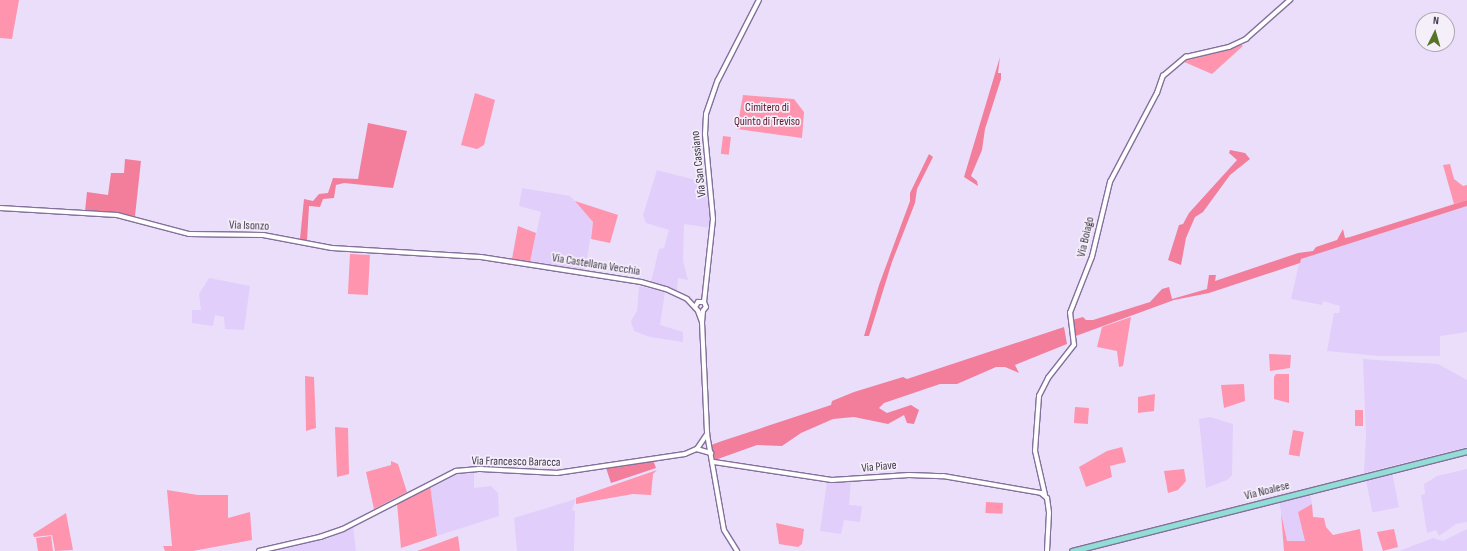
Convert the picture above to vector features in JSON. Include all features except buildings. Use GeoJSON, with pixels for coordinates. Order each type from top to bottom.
{"type":"FeatureCollection","features":[{"type":"Feature","properties":{"kind":"main road","name":"Via San Cassiano"},"geometry":{"type":"LineString","coordinates":[[704,302],[703,290],[713,219],[705,134],[706,114],[718,80],[759,0]]}},
{"type":"Feature","properties":{"kind":"main road","name":"Via Isonzo"},"geometry":{"type":"LineString","coordinates":[[0,208],[117,215],[189,234],[263,235],[332,248],[499,260]]}},
{"type":"Feature","properties":{"kind":"main road","name":"Via Castellana Vecchia"},"geometry":{"type":"LineString","coordinates":[[499,260],[645,282],[698,302]]}},
{"type":"Feature","properties":{"kind":"main road","name":"Via San Cassiano"},"geometry":{"type":"LineString","coordinates":[[698,302],[703,290]]}},
{"type":"Feature","properties":{"kind":"main road","name":"Via Castellana Vecchia"},"geometry":{"type":"LineString","coordinates":[[687,299],[695,307]]}},
{"type":"Feature","properties":{"kind":"main road"},"geometry":{"type":"LineString","coordinates":[[702,322],[695,307],[698,302],[704,302],[706,307],[702,322],[707,434],[714,462],[725,532],[737,551]]}},
{"type":"Feature","properties":{"kind":"main road"},"geometry":{"type":"LineString","coordinates":[[698,311],[704,311]]}},
{"type":"Feature","properties":{"kind":"main road","name":"Via Noalese"},"geometry":{"type":"LineString","coordinates":[[1072,551],[1467,451]]}},
{"type":"Feature","properties":{"kind":"main road","name":"Via Piave"},"geometry":{"type":"LineString","coordinates":[[714,462],[832,480],[909,474],[943,476],[1045,495]]}},
{"type":"Feature","properties":{"kind":"main road","name":"Via Boiago"},"geometry":{"type":"LineString","coordinates":[[1045,495],[1050,519],[1048,550]]}},
{"type":"Feature","properties":{"kind":"street","name":"Via Boiago"},"geometry":{"type":"LineString","coordinates":[[1045,495],[1035,451],[1039,396],[1048,378],[1074,345],[1070,313],[1092,257],[1110,182],[1157,93],[1163,76],[1186,57],[1229,47],[1246,39],[1290,0]]}},
{"type":"Feature","properties":{"kind":"street","name":"Via Francesco Baracca"},"geometry":{"type":"LineString","coordinates":[[702,447],[707,434]]}},
{"type":"Feature","properties":{"kind":"street","name":"Via Francesco Baracca"},"geometry":{"type":"LineString","coordinates":[[259,551],[320,538],[343,529],[456,471],[481,469],[543,474],[569,472],[685,454],[702,447],[709,446]]}},
{"type":"Feature","properties":{"kind":"street"},"geometry":{"type":"LineString","coordinates":[[702,447],[711,453]]}},
{"type":"Feature","properties":{"kind":"shaded area"},"geometry":{"type":"Polygon","coordinates":[[[1000,57],[998,73],[1001,73],[1001,79],[985,129],[982,150],[971,176],[977,181],[978,186],[964,177],[1000,57]]]}},
{"type":"Feature","properties":{"kind":"shaded area"},"geometry":{"type":"Polygon","coordinates":[[[368,123],[407,131],[393,188],[344,183],[336,185],[334,198],[323,199],[320,207],[309,206],[307,241],[300,239],[304,199],[313,201],[319,194],[328,193],[333,178],[358,179],[368,123]]]}},
{"type":"Feature","properties":{"kind":"shaded area"},"geometry":{"type":"Polygon","coordinates":[[[1230,150],[1245,153],[1250,159],[1230,175],[1203,212],[1195,217],[1186,238],[1181,265],[1168,260],[1179,225],[1183,224],[1189,213],[1237,160],[1229,153],[1230,150]]]}},
{"type":"Feature","properties":{"kind":"shaded area"},"geometry":{"type":"Polygon","coordinates":[[[929,154],[933,157],[917,189],[915,203],[892,262],[869,336],[864,336],[879,285],[910,201],[910,193],[929,154]]]}},
{"type":"Feature","properties":{"kind":"shaded area"},"geometry":{"type":"Polygon","coordinates":[[[125,159],[141,161],[135,216],[85,211],[87,192],[108,195],[111,173],[124,173],[125,159]]]}},
{"type":"Feature","properties":{"kind":"shaded area"},"geometry":{"type":"Polygon","coordinates":[[[657,170],[707,183],[711,207],[710,228],[684,224],[683,261],[688,280],[678,278],[677,291],[651,282],[659,249],[664,248],[669,230],[646,223],[643,215],[657,170]]]}},
{"type":"Feature","properties":{"kind":"shaded area"},"geometry":{"type":"Polygon","coordinates":[[[522,188],[570,196],[584,210],[593,222],[585,271],[530,262],[541,212],[519,206],[522,188]]]}},
{"type":"Feature","properties":{"kind":"shaded area"},"geometry":{"type":"Polygon","coordinates":[[[1467,200],[1467,206],[1301,259],[1300,263],[1209,293],[1174,300],[1073,337],[1068,321],[1083,317],[1086,320],[1093,320],[1150,302],[1162,289],[1169,287],[1172,299],[1207,289],[1209,275],[1216,275],[1215,281],[1298,253],[1313,251],[1316,247],[1337,240],[1343,229],[1345,238],[1350,237],[1467,200]]]}},
{"type":"Feature","properties":{"kind":"shaded area"},"geometry":{"type":"Polygon","coordinates":[[[1467,206],[1467,332],[1440,336],[1440,356],[1379,356],[1327,351],[1334,313],[1339,313],[1340,306],[1323,301],[1322,305],[1291,299],[1300,259],[1467,206]]]}},
{"type":"Feature","properties":{"kind":"shaded area"},"geometry":{"type":"Polygon","coordinates":[[[209,278],[250,286],[244,330],[225,329],[224,317],[215,315],[213,326],[192,323],[192,310],[201,310],[199,294],[209,278]]]}},
{"type":"Feature","properties":{"kind":"shaded area"},"geometry":{"type":"Polygon","coordinates":[[[639,286],[665,292],[660,325],[683,332],[683,342],[650,337],[634,331],[631,321],[637,311],[639,286]]]}},
{"type":"Feature","properties":{"kind":"shaded area"},"geometry":{"type":"Polygon","coordinates":[[[1064,327],[1067,344],[1015,365],[1019,373],[1005,367],[996,367],[957,384],[940,384],[884,403],[879,408],[887,413],[911,405],[919,410],[914,424],[907,423],[904,415],[888,424],[854,417],[833,419],[801,433],[782,446],[757,445],[715,460],[711,445],[831,405],[832,401],[854,392],[903,377],[907,379],[1064,327]]]}},
{"type":"Feature","properties":{"kind":"shaded area"},"geometry":{"type":"Polygon","coordinates":[[[1363,359],[1438,364],[1467,380],[1467,447],[1364,473],[1366,436],[1363,359]]]}},
{"type":"Feature","properties":{"kind":"shaded area"},"geometry":{"type":"Polygon","coordinates":[[[1210,417],[1233,424],[1232,475],[1227,480],[1206,488],[1199,419],[1210,417]]]}},
{"type":"Feature","properties":{"kind":"shaded area"},"geometry":{"type":"Polygon","coordinates":[[[653,460],[656,468],[611,483],[606,468],[653,460]]]}},
{"type":"Feature","properties":{"kind":"shaded area"},"geometry":{"type":"Polygon","coordinates":[[[1467,469],[1467,522],[1456,524],[1439,536],[1436,530],[1427,533],[1421,495],[1425,494],[1424,484],[1437,476],[1467,469]]]}},
{"type":"Feature","properties":{"kind":"shaded area"},"geometry":{"type":"Polygon","coordinates":[[[474,471],[474,488],[491,486],[498,493],[499,516],[437,536],[430,485],[456,473],[474,471]]]}},
{"type":"Feature","properties":{"kind":"shaded area"},"geometry":{"type":"Polygon","coordinates":[[[1392,472],[1399,507],[1372,512],[1365,477],[1392,472]]]}},
{"type":"Feature","properties":{"kind":"shaded area"},"geometry":{"type":"Polygon","coordinates":[[[851,481],[849,505],[862,506],[860,522],[844,520],[841,534],[820,531],[827,482],[851,481]]]}},
{"type":"Feature","properties":{"kind":"shaded area"},"geometry":{"type":"Polygon","coordinates":[[[1310,493],[1312,504],[1298,512],[1306,541],[1287,542],[1279,501],[1310,493]]]}},
{"type":"Feature","properties":{"kind":"shaded area"},"geometry":{"type":"Polygon","coordinates":[[[576,499],[572,510],[575,511],[574,551],[517,551],[514,518],[576,499]]]}},
{"type":"Feature","properties":{"kind":"shaded area"},"geometry":{"type":"Polygon","coordinates":[[[353,525],[356,551],[272,551],[330,538],[353,525]]]}},
{"type":"Feature","properties":{"kind":"shaded area"},"geometry":{"type":"Polygon","coordinates":[[[1467,529],[1467,551],[1399,551],[1433,538],[1443,541],[1467,529]]]}},
{"type":"Feature","properties":{"kind":"green space"},"geometry":{"type":"Polygon","coordinates":[[[0,0],[19,0],[12,39],[0,38],[0,0]]]}},
{"type":"Feature","properties":{"kind":"green space"},"geometry":{"type":"Polygon","coordinates":[[[1240,44],[1243,46],[1212,74],[1182,61],[1224,51],[1240,44]]]}},
{"type":"Feature","properties":{"kind":"green space"},"geometry":{"type":"Polygon","coordinates":[[[475,93],[495,100],[484,145],[477,149],[461,145],[475,93]]]}},
{"type":"Feature","properties":{"kind":"green space","name":"Cimitero di Quinto di Treviso"},"geometry":{"type":"Polygon","coordinates":[[[743,95],[794,99],[804,112],[802,138],[737,129],[743,95]]]}},
{"type":"Feature","properties":{"kind":"green space"},"geometry":{"type":"Polygon","coordinates":[[[723,136],[731,137],[729,155],[721,154],[723,136]]]}},
{"type":"Feature","properties":{"kind":"green space"},"geometry":{"type":"Polygon","coordinates":[[[1450,164],[1454,179],[1463,186],[1467,185],[1467,200],[1454,204],[1443,165],[1450,164]]]}},
{"type":"Feature","properties":{"kind":"green space"},"geometry":{"type":"Polygon","coordinates":[[[575,201],[618,215],[610,243],[591,239],[593,222],[575,201]]]}},
{"type":"Feature","properties":{"kind":"green space"},"geometry":{"type":"Polygon","coordinates":[[[518,226],[536,233],[530,262],[512,259],[518,226]]]}},
{"type":"Feature","properties":{"kind":"green space"},"geometry":{"type":"Polygon","coordinates":[[[350,254],[370,255],[368,295],[348,294],[350,254]]]}},
{"type":"Feature","properties":{"kind":"green space"},"geometry":{"type":"Polygon","coordinates":[[[1131,317],[1123,366],[1119,367],[1117,351],[1097,347],[1102,327],[1131,317]]]}},
{"type":"Feature","properties":{"kind":"green space"},"geometry":{"type":"Polygon","coordinates":[[[1269,354],[1291,355],[1290,368],[1270,371],[1269,354]]]}},
{"type":"Feature","properties":{"kind":"green space"},"geometry":{"type":"Polygon","coordinates":[[[1276,374],[1289,374],[1289,403],[1274,399],[1274,377],[1276,374]]]}},
{"type":"Feature","properties":{"kind":"green space"},"geometry":{"type":"Polygon","coordinates":[[[305,376],[314,377],[316,428],[306,431],[305,376]]]}},
{"type":"Feature","properties":{"kind":"green space"},"geometry":{"type":"Polygon","coordinates":[[[1244,384],[1245,401],[1224,408],[1221,385],[1244,384]]]}},
{"type":"Feature","properties":{"kind":"green space"},"geometry":{"type":"Polygon","coordinates":[[[1155,394],[1154,411],[1138,413],[1138,397],[1155,394]]]}},
{"type":"Feature","properties":{"kind":"green space"},"geometry":{"type":"Polygon","coordinates":[[[1075,407],[1089,408],[1088,424],[1074,423],[1075,407]]]}},
{"type":"Feature","properties":{"kind":"green space"},"geometry":{"type":"Polygon","coordinates":[[[1355,410],[1363,410],[1363,426],[1355,426],[1355,410]]]}},
{"type":"Feature","properties":{"kind":"green space"},"geometry":{"type":"Polygon","coordinates":[[[335,427],[348,428],[349,474],[337,477],[335,427]]]}},
{"type":"Feature","properties":{"kind":"green space"},"geometry":{"type":"Polygon","coordinates":[[[1293,430],[1304,432],[1299,457],[1289,455],[1293,430]]]}},
{"type":"Feature","properties":{"kind":"green space"},"geometry":{"type":"Polygon","coordinates":[[[1122,447],[1126,462],[1110,466],[1112,477],[1086,487],[1079,467],[1107,451],[1122,447]]]}},
{"type":"Feature","properties":{"kind":"green space"},"geometry":{"type":"Polygon","coordinates":[[[391,461],[398,464],[407,492],[374,509],[366,472],[391,465],[391,461]]]}},
{"type":"Feature","properties":{"kind":"green space"},"geometry":{"type":"Polygon","coordinates":[[[1184,469],[1186,481],[1178,490],[1168,493],[1164,471],[1184,469]]]}},
{"type":"Feature","properties":{"kind":"green space"},"geometry":{"type":"Polygon","coordinates":[[[657,470],[653,474],[651,495],[633,494],[576,504],[576,498],[657,470]]]}},
{"type":"Feature","properties":{"kind":"green space"},"geometry":{"type":"Polygon","coordinates":[[[430,485],[437,536],[401,548],[397,503],[430,485]]]}},
{"type":"Feature","properties":{"kind":"green space"},"geometry":{"type":"Polygon","coordinates":[[[167,490],[198,495],[228,495],[228,518],[250,512],[252,540],[193,551],[165,551],[163,546],[172,546],[167,490]]]}},
{"type":"Feature","properties":{"kind":"green space"},"geometry":{"type":"Polygon","coordinates":[[[986,502],[1003,503],[1002,514],[985,513],[986,502]]]}},
{"type":"Feature","properties":{"kind":"green space"},"geometry":{"type":"Polygon","coordinates":[[[1312,504],[1313,517],[1324,518],[1326,527],[1333,535],[1360,529],[1363,551],[1284,551],[1281,513],[1287,541],[1305,541],[1298,512],[1312,504]]]}},
{"type":"Feature","properties":{"kind":"green space"},"geometry":{"type":"Polygon","coordinates":[[[66,513],[73,550],[55,551],[52,535],[34,537],[33,534],[66,513]]]}},
{"type":"Feature","properties":{"kind":"green space"},"geometry":{"type":"Polygon","coordinates":[[[776,523],[804,529],[802,544],[798,547],[779,544],[776,523]]]}},
{"type":"Feature","properties":{"kind":"green space"},"geometry":{"type":"Polygon","coordinates":[[[1394,529],[1398,547],[1383,551],[1377,532],[1394,529]]]}},
{"type":"Feature","properties":{"kind":"green space"},"geometry":{"type":"Polygon","coordinates":[[[51,536],[53,551],[38,551],[36,538],[51,536]]]}},
{"type":"Feature","properties":{"kind":"green space"},"geometry":{"type":"Polygon","coordinates":[[[458,536],[460,551],[417,551],[458,536]]]}}]}
